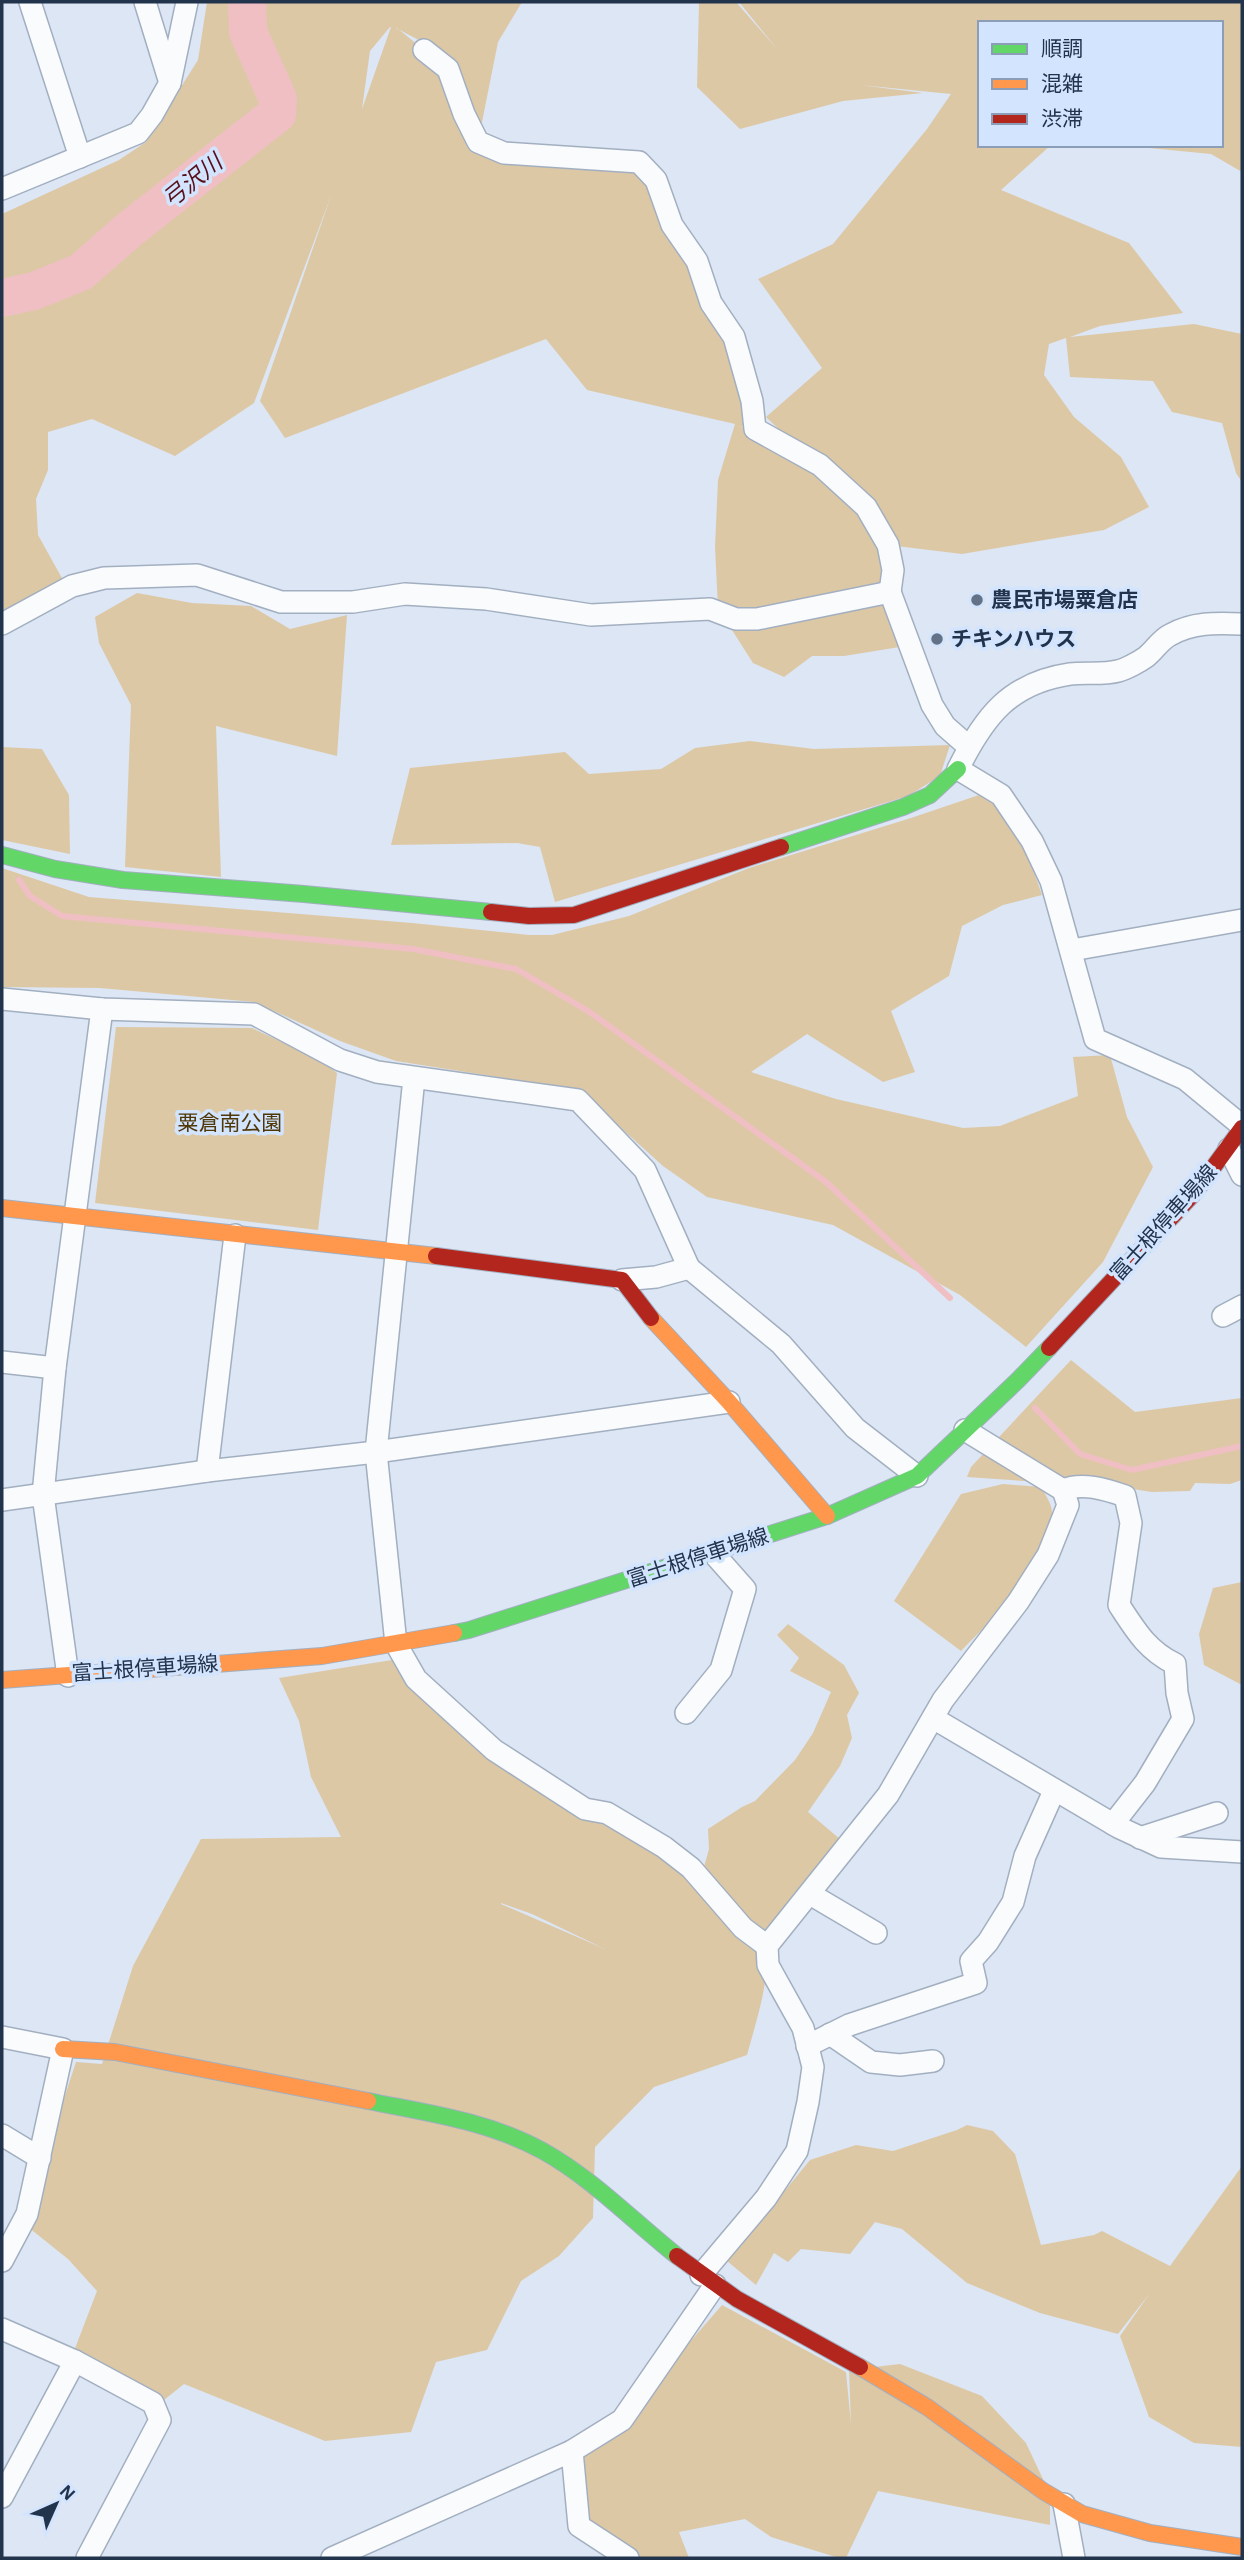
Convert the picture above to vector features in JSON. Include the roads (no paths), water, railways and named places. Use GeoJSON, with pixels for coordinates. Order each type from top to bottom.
{"type":"FeatureCollection","features":[{"type":"Feature","properties":{"kind":"street"},"geometry":{"type":"LineString","coordinates":[[30,2],[79,157]]}},
{"type":"Feature","properties":{"kind":"street"},"geometry":{"type":"LineString","coordinates":[[145,2],[170,83]]}},
{"type":"Feature","properties":{"kind":"street"},"geometry":{"type":"LineString","coordinates":[[2,189],[138,133],[170,83],[187,2]]}},
{"type":"Feature","properties":{"kind":"street"},"geometry":{"type":"LineString","coordinates":[[425,50],[448,69],[464,114],[478,142],[504,153],[639,162],[656,180],[672,225],[697,261],[712,303],[734,337],[752,401],[755,429],[820,465],[866,507],[888,545],[893,570],[891,592],[932,705],[945,726],[969,747]]}},
{"type":"Feature","properties":{"kind":"street"},"geometry":{"type":"LineString","coordinates":[[2,624],[72,586],[104,578],[197,575],[281,602],[353,602],[405,594],[486,599],[591,615],[710,608],[736,619],[757,619],[891,592]]}},
{"type":"Feature","properties":{"kind":"street"},"geometry":{"type":"LineString","coordinates":[[2,855],[55,869],[123,880],[529,916],[574,915],[903,807],[930,795],[958,769],[989,718],[1007,698],[1035,682],[1071,674],[1118,671],[1146,657],[1168,635],[1202,623],[1242,624]]}},
{"type":"Feature","properties":{"kind":"street"},"geometry":{"type":"LineString","coordinates":[[958,769],[1001,795],[1032,841],[1051,881],[1095,1039],[1185,1079],[1242,1127]]}},
{"type":"Feature","properties":{"kind":"street"},"geometry":{"type":"LineString","coordinates":[[1072,950],[1242,920]]}},
{"type":"Feature","properties":{"kind":"street"},"geometry":{"type":"LineString","coordinates":[[2,999],[102,1009],[254,1014],[340,1060],[377,1072],[578,1100],[645,1170],[689,1268],[781,1344],[855,1428],[917,1476]]}},
{"type":"Feature","properties":{"kind":"street"},"geometry":{"type":"LineString","coordinates":[[68,1676],[43,1494],[55,1368],[102,1009]]}},
{"type":"Feature","properties":{"kind":"street"},"geometry":{"type":"LineString","coordinates":[[414,1078],[376,1451],[396,1644],[415,1679],[494,1750],[585,1809],[607,1813],[664,1847],[691,1868],[743,1928],[767,1946]]}},
{"type":"Feature","properties":{"kind":"street","name":"富士根停車場線"},"geometry":{"type":"LineString","coordinates":[[2,1679],[322,1656],[469,1630],[828,1516],[917,1476],[1018,1380],[1178,1211],[1229,1149],[1242,1127]]}},
{"type":"Feature","properties":{"kind":"street"},"geometry":{"type":"LineString","coordinates":[[1229,1149],[1242,1175]]}},
{"type":"Feature","properties":{"kind":"street"},"geometry":{"type":"LineString","coordinates":[[2,1208],[235,1236],[397,1251],[622,1280],[656,1277],[689,1268]]}},
{"type":"Feature","properties":{"kind":"street"},"geometry":{"type":"LineString","coordinates":[[207,1471],[235,1236]]}},
{"type":"Feature","properties":{"kind":"street"},"geometry":{"type":"LineString","coordinates":[[622,1280],[647,1314],[729,1402],[828,1516]]}},
{"type":"Feature","properties":{"kind":"street"},"geometry":{"type":"LineString","coordinates":[[1223,1316],[1242,1306]]}},
{"type":"Feature","properties":{"kind":"street"},"geometry":{"type":"LineString","coordinates":[[2,1362],[55,1368]]}},
{"type":"Feature","properties":{"kind":"street"},"geometry":{"type":"LineString","coordinates":[[2,1500],[729,1402]]}},
{"type":"Feature","properties":{"kind":"street"},"geometry":{"type":"LineString","coordinates":[[332,2558],[572,2451],[622,2420],[708,2280],[797,2151],[813,2067],[803,2028],[768,1965],[767,1946],[888,1795],[943,1700],[1018,1602],[1048,1555],[1068,1505],[1063,1490],[965,1430]]}},
{"type":"Feature","properties":{"kind":"street"},"geometry":{"type":"LineString","coordinates":[[1063,1490],[1075,1485],[1110,1490],[1125,1496],[1131,1523],[1119,1605],[1137,1633],[1156,1654],[1174,1664],[1183,1719],[1144,1783],[1113,1824]]}},
{"type":"Feature","properties":{"kind":"street"},"geometry":{"type":"LineString","coordinates":[[685,1713],[721,1670],[745,1589],[715,1553]]}},
{"type":"Feature","properties":{"kind":"street"},"geometry":{"type":"LineString","coordinates":[[933,1718],[1054,1791],[1140,1838],[1161,1847],[1242,1852]]}},
{"type":"Feature","properties":{"kind":"street"},"geometry":{"type":"LineString","coordinates":[[807,2046],[849,2025],[976,1983],[971,1961],[988,1942],[1013,1902],[1025,1856],[1054,1791]]}},
{"type":"Feature","properties":{"kind":"street"},"geometry":{"type":"LineString","coordinates":[[1140,1838],[1217,1813]]}},
{"type":"Feature","properties":{"kind":"street"},"geometry":{"type":"LineString","coordinates":[[810,1894],[876,1933]]}},
{"type":"Feature","properties":{"kind":"street"},"geometry":{"type":"LineString","coordinates":[[830,2034],[871,2062],[900,2065],[933,2060]]}},
{"type":"Feature","properties":{"kind":"street"},"geometry":{"type":"LineString","coordinates":[[2,2037],[64,2049],[115,2052],[459,2119],[503,2134],[542,2151],[593,2184],[708,2280],[805,2340],[911,2396],[1064,2504],[1122,2526],[1242,2547]]}},
{"type":"Feature","properties":{"kind":"street"},"geometry":{"type":"LineString","coordinates":[[2,2261],[27,2214],[64,2049]]}},
{"type":"Feature","properties":{"kind":"street"},"geometry":{"type":"LineString","coordinates":[[2,2135],[40,2158]]}},
{"type":"Feature","properties":{"kind":"street"},"geometry":{"type":"LineString","coordinates":[[2,2329],[75,2361],[153,2403],[160,2420],[87,2558]]}},
{"type":"Feature","properties":{"kind":"street"},"geometry":{"type":"LineString","coordinates":[[2,2497],[75,2361]]}},
{"type":"Feature","properties":{"kind":"street"},"geometry":{"type":"LineString","coordinates":[[572,2451],[579,2526],[628,2558]]}},
{"type":"Feature","properties":{"kind":"street"},"geometry":{"type":"LineString","coordinates":[[1064,2504],[1074,2558]]}},
{"type":"Feature","properties":{"kind":"waterway","name":"弓沢川"},"geometry":{"type":"LineString","coordinates":[[2,298],[34,291],[81,272],[130,229],[277,114],[278,99],[248,32],[247,2]]}},
{"type":"Feature","properties":{"kind":"waterway"},"geometry":{"type":"LineString","coordinates":[[19,880],[30,896],[62,916],[413,949],[516,969],[588,1011],[826,1182],[950,1298]]}},
{"type":"Feature","properties":{"kind":"waterway"},"geometry":{"type":"LineString","coordinates":[[1035,1408],[1080,1454],[1132,1470],[1242,1446]]}},
{"type":"Feature","properties":{"kind":"place","name":"農民市場粟倉店"},"geometry":{"type":"Point","coordinates":[977,600]}},
{"type":"Feature","properties":{"kind":"place","name":"チキンハウス"},"geometry":{"type":"Point","coordinates":[937,639]}},
{"type":"Feature","properties":{"kind":"park label","name":"粟倉南公園"},"geometry":{"type":"Point","coordinates":[230,1123]}}]}
